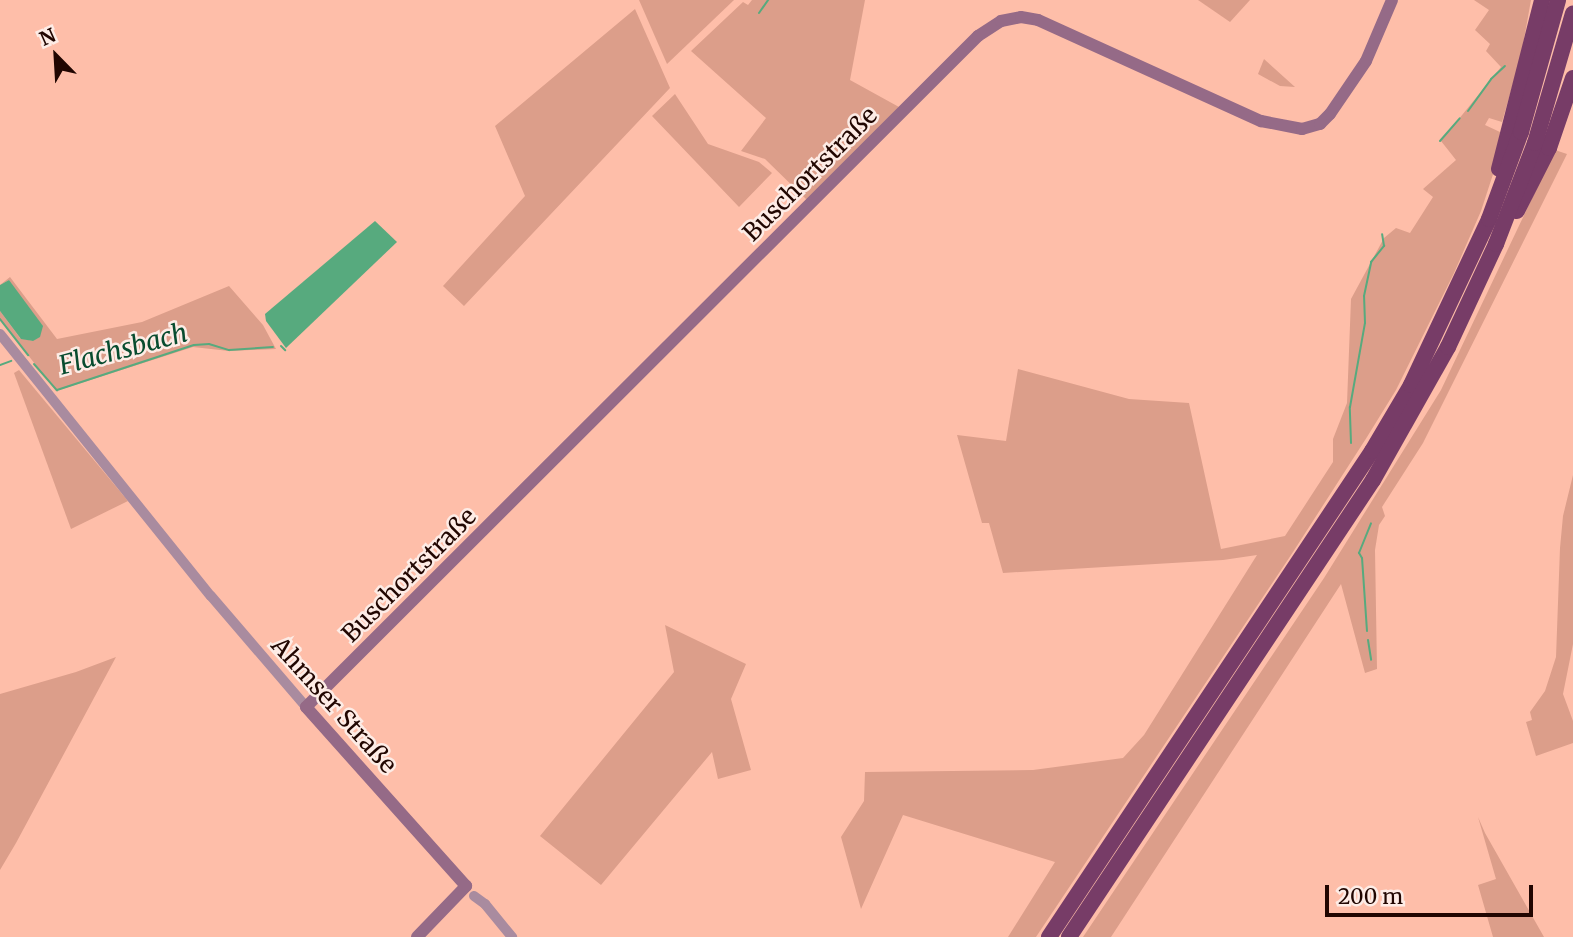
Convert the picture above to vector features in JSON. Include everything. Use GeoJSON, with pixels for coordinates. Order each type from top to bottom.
{"type":"FeatureCollection","features":[{"type":"Feature","properties":{"kind":"highway"},"geometry":{"type":"LineString","coordinates":[[1514,133],[1542,0]]}},
{"type":"Feature","properties":{"kind":"highway"},"geometry":{"type":"LineString","coordinates":[[1049,937],[1372,451],[1411,385],[1489,219],[1558,0]]}},
{"type":"Feature","properties":{"kind":"highway"},"geometry":{"type":"LineString","coordinates":[[1069,937],[1373,480],[1448,347],[1496,244],[1530,190],[1573,13]]}},
{"type":"Feature","properties":{"kind":"highway"},"geometry":{"type":"LineString","coordinates":[[1543,142],[1573,78]]}},
{"type":"Feature","properties":{"kind":"main road","name":"Buschortstraße"},"geometry":{"type":"LineString","coordinates":[[306,707],[985,29],[1011,18],[1038,20],[1261,121],[1302,129],[1320,124],[1330,114],[1366,61],[1392,0]]}},
{"type":"Feature","properties":{"kind":"main road","name":"Ahmser Straße"},"geometry":{"type":"LineString","coordinates":[[306,707],[470,891]]}},
{"type":"Feature","properties":{"kind":"main road"},"geometry":{"type":"LineString","coordinates":[[417,937],[470,891]]}},
{"type":"Feature","properties":{"kind":"street","name":"Ahmser Straße"},"geometry":{"type":"LineString","coordinates":[[0,334],[166,540],[306,707]]}},
{"type":"Feature","properties":{"kind":"street","name":"Ahmser Straße"},"geometry":{"type":"LineString","coordinates":[[470,891],[512,937]]}},
{"type":"Feature","properties":{"kind":"shaded area"},"geometry":{"type":"Polygon","coordinates":[[[639,0],[734,0],[667,64],[639,0]]]}},
{"type":"Feature","properties":{"kind":"shaded area"},"geometry":{"type":"Polygon","coordinates":[[[752,0],[865,0],[850,80],[899,107],[811,198],[806,199],[765,159],[741,151],[766,118],[691,51],[743,2],[748,5],[752,0]]]}},
{"type":"Feature","properties":{"kind":"shaded area"},"geometry":{"type":"Polygon","coordinates":[[[1198,0],[1250,0],[1230,22],[1198,0]]]}},
{"type":"Feature","properties":{"kind":"shaded area"},"geometry":{"type":"Polygon","coordinates":[[[1474,0],[1531,0],[1521,56],[1502,122],[1489,118],[1485,125],[1500,132],[1498,159],[1481,211],[1454,273],[1396,390],[1367,437],[1036,937],[1008,937],[1055,862],[903,815],[861,909],[841,837],[864,801],[865,772],[1033,770],[1123,758],[1144,735],[1257,555],[1223,560],[1003,573],[989,523],[982,523],[957,435],[1006,441],[1018,369],[1129,399],[1189,403],[1221,549],[1285,536],[1333,462],[1333,439],[1347,403],[1351,299],[1384,238],[1396,228],[1410,233],[1433,197],[1423,189],[1456,160],[1441,141],[1501,67],[1486,51],[1490,44],[1475,30],[1489,10],[1474,0]]]}},
{"type":"Feature","properties":{"kind":"shaded area"},"geometry":{"type":"Polygon","coordinates":[[[635,9],[670,88],[464,306],[443,286],[525,196],[495,126],[635,9]]]}},
{"type":"Feature","properties":{"kind":"shaded area"},"geometry":{"type":"Polygon","coordinates":[[[1264,59],[1295,87],[1280,86],[1258,74],[1264,59]]]}},
{"type":"Feature","properties":{"kind":"shaded area"},"geometry":{"type":"Polygon","coordinates":[[[675,94],[708,144],[759,162],[772,173],[739,207],[652,116],[675,94]]]}},
{"type":"Feature","properties":{"kind":"shaded area"},"geometry":{"type":"Polygon","coordinates":[[[1555,150],[1567,154],[1423,443],[1382,507],[1385,516],[1379,525],[1375,550],[1377,669],[1365,673],[1341,584],[1111,937],[1083,937],[1324,578],[1441,390],[1555,150]]]}},
{"type":"Feature","properties":{"kind":"shaded area"},"geometry":{"type":"Polygon","coordinates":[[[375,221],[397,242],[286,348],[266,321],[265,314],[375,221]]]}},
{"type":"Feature","properties":{"kind":"shaded area"},"geometry":{"type":"Polygon","coordinates":[[[10,277],[57,339],[142,322],[229,286],[263,325],[276,349],[229,351],[193,347],[56,391],[0,319],[0,311],[20,338],[33,341],[9,280],[0,285],[10,277]]]}},
{"type":"Feature","properties":{"kind":"shaded area"},"geometry":{"type":"Polygon","coordinates":[[[9,280],[43,326],[40,337],[33,341],[21,339],[0,311],[0,285],[9,280]]]}},
{"type":"Feature","properties":{"kind":"shaded area"},"geometry":{"type":"Polygon","coordinates":[[[19,370],[128,501],[71,529],[14,373],[19,370]]]}},
{"type":"Feature","properties":{"kind":"shaded area"},"geometry":{"type":"Polygon","coordinates":[[[1573,475],[1573,644],[1563,694],[1573,721],[1573,743],[1536,756],[1526,722],[1532,720],[1530,712],[1545,691],[1556,657],[1560,548],[1563,516],[1573,475]]]}},
{"type":"Feature","properties":{"kind":"shaded area"},"geometry":{"type":"Polygon","coordinates":[[[665,625],[746,664],[731,699],[751,770],[718,779],[712,752],[601,885],[540,836],[674,672],[665,625]]]}},
{"type":"Feature","properties":{"kind":"shaded area"},"geometry":{"type":"Polygon","coordinates":[[[116,657],[0,870],[0,694],[76,672],[116,657]]]}},
{"type":"Feature","properties":{"kind":"shaded area"},"geometry":{"type":"Polygon","coordinates":[[[1478,817],[1544,937],[1493,937],[1478,885],[1496,879],[1478,817]]]}},
{"type":"Feature","properties":{"kind":"waterway"},"geometry":{"type":"LineString","coordinates":[[759,13],[768,0]]}},
{"type":"Feature","properties":{"kind":"waterway"},"geometry":{"type":"LineString","coordinates":[[1468,111],[1491,79],[1505,66]]}},
{"type":"Feature","properties":{"kind":"waterway"},"geometry":{"type":"LineString","coordinates":[[1440,141],[1460,118]]}},
{"type":"Feature","properties":{"kind":"waterway"},"geometry":{"type":"LineString","coordinates":[[1351,443],[1350,407],[1365,323],[1364,296],[1371,262],[1384,246],[1382,234]]}},
{"type":"Feature","properties":{"kind":"waterway"},"geometry":{"type":"LineString","coordinates":[[0,319],[28,355]]}},
{"type":"Feature","properties":{"kind":"waterway","name":"Flachsbach"},"geometry":{"type":"LineString","coordinates":[[34,364],[57,390],[194,345],[209,344],[229,350],[273,347]]}},
{"type":"Feature","properties":{"kind":"waterway","name":"Flachsbach"},"geometry":{"type":"LineString","coordinates":[[281,346],[285,350]]}},
{"type":"Feature","properties":{"kind":"waterway","name":"Flachsbach"},"geometry":{"type":"LineString","coordinates":[[0,365],[11,361]]}},
{"type":"Feature","properties":{"kind":"waterway"},"geometry":{"type":"LineString","coordinates":[[1367,631],[1362,558],[1359,553],[1371,523]]}},
{"type":"Feature","properties":{"kind":"waterway"},"geometry":{"type":"LineString","coordinates":[[1368,640],[1371,660]]}}]}
